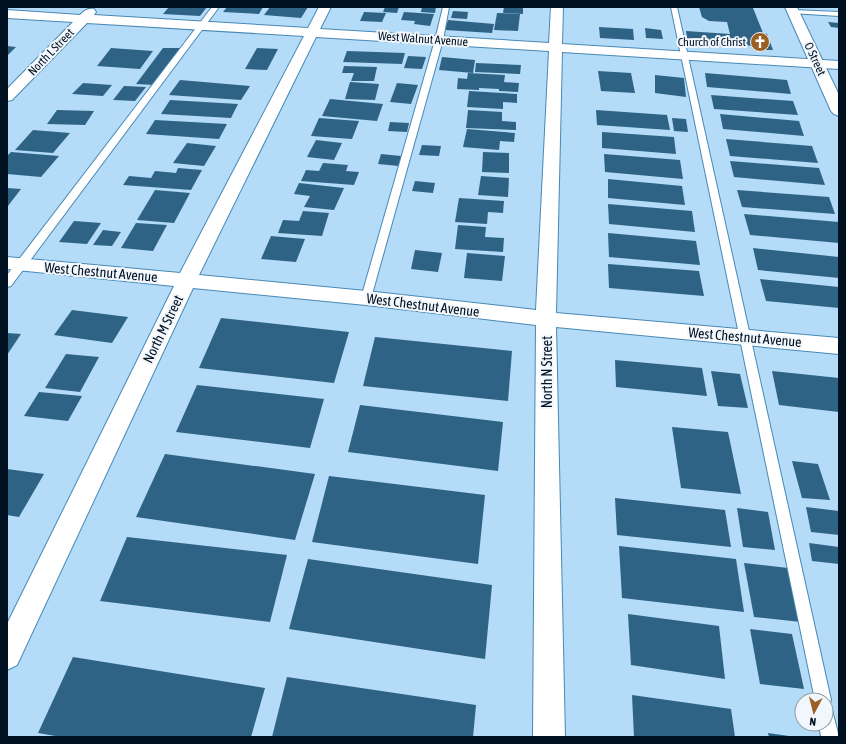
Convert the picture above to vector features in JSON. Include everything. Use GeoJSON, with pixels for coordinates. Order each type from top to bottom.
{"type":"FeatureCollection","features":[{"type":"Feature","properties":{"kind":"street","name":"North L Street"},"geometry":{"type":"LineString","coordinates":[[7,97],[96,7]]}},
{"type":"Feature","properties":{"kind":"street","name":"North M Street"},"geometry":{"type":"LineString","coordinates":[[7,655],[186,280],[326,7]]}},
{"type":"Feature","properties":{"kind":"street","name":"North N Street"},"geometry":{"type":"LineString","coordinates":[[549,737],[546,319],[557,47],[557,7]]}},
{"type":"Feature","properties":{"kind":"street","name":"O Street"},"geometry":{"type":"LineString","coordinates":[[792,9],[839,111]]}},
{"type":"Feature","properties":{"kind":"street","name":"West Walnut Avenue"},"geometry":{"type":"LineString","coordinates":[[7,14],[839,65]]}},
{"type":"Feature","properties":{"kind":"street","name":"West Chestnut Avenue"},"geometry":{"type":"LineString","coordinates":[[14,264],[366,298],[546,319],[839,346]]}},
{"type":"Feature","properties":{"kind":"lane"},"geometry":{"type":"LineString","coordinates":[[7,283],[14,264],[216,7]]}},
{"type":"Feature","properties":{"kind":"lane"},"geometry":{"type":"LineString","coordinates":[[366,298],[439,40],[446,7]]}},
{"type":"Feature","properties":{"kind":"lane"},"geometry":{"type":"LineString","coordinates":[[674,7],[820,692]]}},
{"type":"Feature","properties":{"kind":"lane"},"geometry":{"type":"LineString","coordinates":[[792,9],[839,14]]}},
{"type":"Feature","properties":{"kind":"building"},"geometry":{"type":"Polygon","coordinates":[[[169,7],[207,7],[200,16],[163,14],[169,7]]]}},
{"type":"Feature","properties":{"kind":"building"},"geometry":{"type":"Polygon","coordinates":[[[227,7],[263,7],[259,14],[223,12],[227,7]]]}},
{"type":"Feature","properties":{"kind":"building"},"geometry":{"type":"Polygon","coordinates":[[[270,7],[308,7],[301,18],[264,15],[270,7]]]}},
{"type":"Feature","properties":{"kind":"building"},"geometry":{"type":"Polygon","coordinates":[[[385,7],[399,7],[397,13],[383,12],[385,7]]]}},
{"type":"Feature","properties":{"kind":"building"},"geometry":{"type":"Polygon","coordinates":[[[422,7],[436,7],[435,13],[421,12],[422,7]]]}},
{"type":"Feature","properties":{"kind":"building"},"geometry":{"type":"Polygon","coordinates":[[[504,7],[523,7],[523,14],[503,13],[504,7]]]}},
{"type":"Feature","properties":{"kind":"building"},"geometry":{"type":"Polygon","coordinates":[[[699,7],[756,7],[753,8],[763,33],[767,34],[773,50],[758,50],[757,46],[739,45],[739,47],[688,44],[686,31],[730,34],[727,22],[709,21],[702,17],[699,7]]]}},
{"type":"Feature","properties":{"kind":"building"},"geometry":{"type":"Polygon","coordinates":[[[453,11],[468,12],[467,19],[451,18],[453,11]]]}},
{"type":"Feature","properties":{"kind":"building"},"geometry":{"type":"Polygon","coordinates":[[[364,12],[386,13],[382,22],[360,21],[364,12]]]}},
{"type":"Feature","properties":{"kind":"building"},"geometry":{"type":"Polygon","coordinates":[[[404,12],[434,14],[430,26],[414,24],[415,21],[401,20],[404,12]]]}},
{"type":"Feature","properties":{"kind":"building"},"geometry":{"type":"Polygon","coordinates":[[[497,13],[520,14],[518,31],[494,30],[497,13]]]}},
{"type":"Feature","properties":{"kind":"building"},"geometry":{"type":"Polygon","coordinates":[[[448,20],[494,24],[492,33],[445,30],[448,20]]]}},
{"type":"Feature","properties":{"kind":"building"},"geometry":{"type":"Polygon","coordinates":[[[828,22],[839,23],[839,28],[831,27],[828,22]]]}},
{"type":"Feature","properties":{"kind":"building"},"geometry":{"type":"Polygon","coordinates":[[[599,27],[633,29],[634,40],[600,38],[599,27]]]}},
{"type":"Feature","properties":{"kind":"building"},"geometry":{"type":"Polygon","coordinates":[[[645,28],[661,30],[663,39],[646,38],[645,28]]]}},
{"type":"Feature","properties":{"kind":"building"},"geometry":{"type":"Polygon","coordinates":[[[7,46],[16,47],[7,56],[7,46]]]}},
{"type":"Feature","properties":{"kind":"building"},"geometry":{"type":"Polygon","coordinates":[[[111,48],[153,51],[140,69],[97,66],[111,48]]]}},
{"type":"Feature","properties":{"kind":"building"},"geometry":{"type":"Polygon","coordinates":[[[163,48],[180,48],[154,85],[136,84],[163,48]]]}},
{"type":"Feature","properties":{"kind":"building"},"geometry":{"type":"Polygon","coordinates":[[[257,48],[278,49],[267,70],[245,69],[257,48]]]}},
{"type":"Feature","properties":{"kind":"building"},"geometry":{"type":"Polygon","coordinates":[[[347,51],[405,53],[402,64],[343,62],[347,51]]]}},
{"type":"Feature","properties":{"kind":"building"},"geometry":{"type":"Polygon","coordinates":[[[408,56],[426,57],[422,69],[404,68],[408,56]]]}},
{"type":"Feature","properties":{"kind":"building"},"geometry":{"type":"Polygon","coordinates":[[[442,57],[475,60],[473,73],[439,70],[442,57]]]}},
{"type":"Feature","properties":{"kind":"building"},"geometry":{"type":"Polygon","coordinates":[[[476,63],[521,65],[520,74],[475,72],[476,63]]]}},
{"type":"Feature","properties":{"kind":"building"},"geometry":{"type":"Polygon","coordinates":[[[344,66],[377,67],[374,81],[351,81],[354,73],[342,73],[344,66]]]}},
{"type":"Feature","properties":{"kind":"building"},"geometry":{"type":"Polygon","coordinates":[[[598,71],[631,73],[635,93],[601,91],[598,71]]]}},
{"type":"Feature","properties":{"kind":"building"},"geometry":{"type":"Polygon","coordinates":[[[468,73],[505,75],[504,82],[519,83],[518,92],[479,88],[479,90],[457,89],[458,78],[467,79],[468,73]]]}},
{"type":"Feature","properties":{"kind":"building"},"geometry":{"type":"Polygon","coordinates":[[[705,73],[787,80],[791,94],[707,87],[705,73]]]}},
{"type":"Feature","properties":{"kind":"building"},"geometry":{"type":"Polygon","coordinates":[[[655,75],[684,78],[686,97],[655,93],[655,75]]]}},
{"type":"Feature","properties":{"kind":"building"},"geometry":{"type":"Polygon","coordinates":[[[180,80],[250,86],[241,100],[169,95],[180,80]]]}},
{"type":"Feature","properties":{"kind":"building"},"geometry":{"type":"Polygon","coordinates":[[[350,82],[379,84],[375,100],[345,99],[350,82]]]}},
{"type":"Feature","properties":{"kind":"building"},"geometry":{"type":"Polygon","coordinates":[[[83,83],[112,85],[103,96],[72,94],[83,83]]]}},
{"type":"Feature","properties":{"kind":"building"},"geometry":{"type":"Polygon","coordinates":[[[397,83],[418,85],[411,104],[390,102],[397,83]]]}},
{"type":"Feature","properties":{"kind":"building"},"geometry":{"type":"Polygon","coordinates":[[[124,86],[146,87],[135,101],[113,100],[124,86]]]}},
{"type":"Feature","properties":{"kind":"building"},"geometry":{"type":"Polygon","coordinates":[[[469,91],[517,94],[517,103],[503,102],[503,109],[467,107],[469,91]]]}},
{"type":"Feature","properties":{"kind":"building"},"geometry":{"type":"Polygon","coordinates":[[[711,95],[793,101],[798,115],[714,109],[711,95]]]}},
{"type":"Feature","properties":{"kind":"building"},"geometry":{"type":"Polygon","coordinates":[[[330,99],[383,104],[377,121],[322,116],[330,99]]]}},
{"type":"Feature","properties":{"kind":"building"},"geometry":{"type":"Polygon","coordinates":[[[170,100],[238,104],[231,118],[161,114],[170,100]]]}},
{"type":"Feature","properties":{"kind":"building"},"geometry":{"type":"Polygon","coordinates":[[[57,110],[94,111],[85,125],[47,124],[57,110]]]}},
{"type":"Feature","properties":{"kind":"building"},"geometry":{"type":"Polygon","coordinates":[[[468,110],[502,112],[502,121],[516,122],[516,130],[466,128],[468,110]]]}},
{"type":"Feature","properties":{"kind":"building"},"geometry":{"type":"Polygon","coordinates":[[[596,110],[667,115],[670,130],[597,125],[596,110]]]}},
{"type":"Feature","properties":{"kind":"building"},"geometry":{"type":"Polygon","coordinates":[[[720,114],[799,121],[804,136],[723,129],[720,114]]]}},
{"type":"Feature","properties":{"kind":"building"},"geometry":{"type":"Polygon","coordinates":[[[319,118],[359,121],[352,139],[311,136],[319,118]]]}},
{"type":"Feature","properties":{"kind":"building"},"geometry":{"type":"Polygon","coordinates":[[[672,118],[686,119],[688,132],[674,131],[672,118]]]}},
{"type":"Feature","properties":{"kind":"building"},"geometry":{"type":"Polygon","coordinates":[[[155,120],[227,124],[219,139],[146,134],[155,120]]]}},
{"type":"Feature","properties":{"kind":"building"},"geometry":{"type":"Polygon","coordinates":[[[390,122],[409,123],[407,132],[388,131],[390,122]]]}},
{"type":"Feature","properties":{"kind":"building"},"geometry":{"type":"Polygon","coordinates":[[[467,129],[515,133],[514,142],[500,141],[499,150],[463,147],[467,129]]]}},
{"type":"Feature","properties":{"kind":"building"},"geometry":{"type":"Polygon","coordinates":[[[33,130],[70,133],[53,153],[15,150],[33,130]]]}},
{"type":"Feature","properties":{"kind":"building"},"geometry":{"type":"Polygon","coordinates":[[[602,132],[674,137],[676,154],[602,148],[602,132]]]}},
{"type":"Feature","properties":{"kind":"building"},"geometry":{"type":"Polygon","coordinates":[[[726,139],[812,146],[818,163],[730,156],[726,139]]]}},
{"type":"Feature","properties":{"kind":"building"},"geometry":{"type":"Polygon","coordinates":[[[316,140],[342,143],[334,160],[307,157],[316,140]]]}},
{"type":"Feature","properties":{"kind":"building"},"geometry":{"type":"Polygon","coordinates":[[[187,143],[216,146],[204,166],[173,163],[187,143]]]}},
{"type":"Feature","properties":{"kind":"building"},"geometry":{"type":"Polygon","coordinates":[[[422,145],[441,146],[439,156],[419,155],[422,145]]]}},
{"type":"Feature","properties":{"kind":"building"},"geometry":{"type":"Polygon","coordinates":[[[11,152],[59,156],[41,177],[7,174],[7,156],[11,152]]]}},
{"type":"Feature","properties":{"kind":"building"},"geometry":{"type":"Polygon","coordinates":[[[483,152],[509,153],[509,173],[482,172],[483,152]]]}},
{"type":"Feature","properties":{"kind":"building"},"geometry":{"type":"Polygon","coordinates":[[[381,154],[401,156],[399,166],[378,164],[381,154]]]}},
{"type":"Feature","properties":{"kind":"building"},"geometry":{"type":"Polygon","coordinates":[[[604,154],[680,160],[683,179],[605,172],[604,154]]]}},
{"type":"Feature","properties":{"kind":"building"},"geometry":{"type":"Polygon","coordinates":[[[730,161],[819,168],[825,185],[734,177],[730,161]]]}},
{"type":"Feature","properties":{"kind":"building"},"geometry":{"type":"Polygon","coordinates":[[[323,163],[348,165],[346,171],[359,172],[354,185],[301,181],[306,170],[319,171],[323,163]]]}},
{"type":"Feature","properties":{"kind":"building"},"geometry":{"type":"Polygon","coordinates":[[[178,168],[202,170],[191,190],[123,185],[129,176],[151,178],[155,171],[176,173],[178,168]]]}},
{"type":"Feature","properties":{"kind":"building"},"geometry":{"type":"Polygon","coordinates":[[[481,176],[509,178],[508,197],[478,195],[481,176]]]}},
{"type":"Feature","properties":{"kind":"building"},"geometry":{"type":"Polygon","coordinates":[[[608,179],[682,186],[685,205],[608,198],[608,179]]]}},
{"type":"Feature","properties":{"kind":"building"},"geometry":{"type":"Polygon","coordinates":[[[415,181],[435,183],[433,193],[412,191],[415,181]]]}},
{"type":"Feature","properties":{"kind":"building"},"geometry":{"type":"Polygon","coordinates":[[[299,183],[344,188],[334,210],[304,207],[310,196],[294,194],[299,183]]]}},
{"type":"Feature","properties":{"kind":"building"},"geometry":{"type":"Polygon","coordinates":[[[7,188],[21,189],[8,206],[7,206],[7,188]]]}},
{"type":"Feature","properties":{"kind":"building"},"geometry":{"type":"Polygon","coordinates":[[[155,190],[190,193],[174,223],[137,220],[155,190]]]}},
{"type":"Feature","properties":{"kind":"building"},"geometry":{"type":"Polygon","coordinates":[[[737,190],[829,197],[835,214],[742,207],[737,190]]]}},
{"type":"Feature","properties":{"kind":"building"},"geometry":{"type":"Polygon","coordinates":[[[459,198],[504,201],[503,213],[488,212],[487,224],[455,222],[459,198]]]}},
{"type":"Feature","properties":{"kind":"building"},"geometry":{"type":"Polygon","coordinates":[[[608,204],[692,211],[695,232],[609,224],[608,204]]]}},
{"type":"Feature","properties":{"kind":"building"},"geometry":{"type":"Polygon","coordinates":[[[303,211],[329,213],[322,236],[278,233],[283,220],[299,221],[303,211]]]}},
{"type":"Feature","properties":{"kind":"building"},"geometry":{"type":"Polygon","coordinates":[[[744,214],[839,222],[839,243],[750,235],[744,214]]]}},
{"type":"Feature","properties":{"kind":"building"},"geometry":{"type":"Polygon","coordinates":[[[74,221],[101,223],[87,244],[59,242],[74,221]]]}},
{"type":"Feature","properties":{"kind":"building"},"geometry":{"type":"Polygon","coordinates":[[[136,223],[167,225],[153,251],[121,248],[136,223]]]}},
{"type":"Feature","properties":{"kind":"building"},"geometry":{"type":"Polygon","coordinates":[[[458,225],[486,227],[485,237],[504,238],[503,252],[455,249],[458,225]]]}},
{"type":"Feature","properties":{"kind":"building"},"geometry":{"type":"Polygon","coordinates":[[[103,230],[121,232],[112,246],[93,245],[103,230]]]}},
{"type":"Feature","properties":{"kind":"building"},"geometry":{"type":"Polygon","coordinates":[[[608,233],[696,241],[700,265],[609,257],[608,233]]]}},
{"type":"Feature","properties":{"kind":"building"},"geometry":{"type":"Polygon","coordinates":[[[271,236],[305,239],[296,262],[261,259],[271,236]]]}},
{"type":"Feature","properties":{"kind":"building"},"geometry":{"type":"Polygon","coordinates":[[[753,248],[839,257],[839,278],[758,270],[753,248]]]}},
{"type":"Feature","properties":{"kind":"building"},"geometry":{"type":"Polygon","coordinates":[[[415,250],[442,253],[438,272],[411,269],[415,250]]]}},
{"type":"Feature","properties":{"kind":"building"},"geometry":{"type":"Polygon","coordinates":[[[467,253],[505,256],[502,281],[464,278],[467,253]]]}},
{"type":"Feature","properties":{"kind":"building"},"geometry":{"type":"Polygon","coordinates":[[[608,264],[699,271],[704,296],[609,288],[608,264]]]}},
{"type":"Feature","properties":{"kind":"building"},"geometry":{"type":"Polygon","coordinates":[[[760,279],[839,287],[839,308],[766,301],[760,279]]]}},
{"type":"Feature","properties":{"kind":"building"},"geometry":{"type":"Polygon","coordinates":[[[72,310],[128,317],[112,343],[54,335],[72,310]]]}},
{"type":"Feature","properties":{"kind":"building"},"geometry":{"type":"Polygon","coordinates":[[[221,318],[349,332],[334,383],[199,368],[221,318]]]}},
{"type":"Feature","properties":{"kind":"building"},"geometry":{"type":"Polygon","coordinates":[[[7,333],[21,334],[7,355],[7,333]]]}},
{"type":"Feature","properties":{"kind":"building"},"geometry":{"type":"Polygon","coordinates":[[[375,337],[512,351],[508,401],[363,386],[375,337]]]}},
{"type":"Feature","properties":{"kind":"building"},"geometry":{"type":"Polygon","coordinates":[[[66,354],[99,357],[80,392],[45,388],[66,354]]]}},
{"type":"Feature","properties":{"kind":"building"},"geometry":{"type":"Polygon","coordinates":[[[615,360],[702,368],[707,396],[616,387],[615,360]]]}},
{"type":"Feature","properties":{"kind":"building"},"geometry":{"type":"Polygon","coordinates":[[[711,371],[740,374],[748,408],[718,406],[711,371]]]}},
{"type":"Feature","properties":{"kind":"building"},"geometry":{"type":"Polygon","coordinates":[[[772,371],[839,378],[839,412],[779,405],[772,371]]]}},
{"type":"Feature","properties":{"kind":"building"},"geometry":{"type":"Polygon","coordinates":[[[197,385],[324,399],[310,448],[176,432],[197,385]]]}},
{"type":"Feature","properties":{"kind":"building"},"geometry":{"type":"Polygon","coordinates":[[[39,392],[82,396],[68,421],[24,416],[39,392]]]}},
{"type":"Feature","properties":{"kind":"building"},"geometry":{"type":"Polygon","coordinates":[[[360,405],[503,422],[498,471],[348,452],[360,405]]]}},
{"type":"Feature","properties":{"kind":"building"},"geometry":{"type":"Polygon","coordinates":[[[672,427],[728,432],[741,494],[681,488],[672,427]]]}},
{"type":"Feature","properties":{"kind":"building"},"geometry":{"type":"Polygon","coordinates":[[[165,454],[315,474],[295,540],[136,517],[165,454]]]}},
{"type":"Feature","properties":{"kind":"building"},"geometry":{"type":"Polygon","coordinates":[[[792,461],[818,464],[830,500],[802,498],[792,461]]]}},
{"type":"Feature","properties":{"kind":"building"},"geometry":{"type":"Polygon","coordinates":[[[7,469],[44,474],[19,517],[7,515],[7,469]]]}},
{"type":"Feature","properties":{"kind":"building"},"geometry":{"type":"Polygon","coordinates":[[[329,476],[485,495],[478,564],[312,542],[329,476]]]}},
{"type":"Feature","properties":{"kind":"building"},"geometry":{"type":"Polygon","coordinates":[[[615,498],[725,510],[731,547],[617,535],[615,498]]]}},
{"type":"Feature","properties":{"kind":"building"},"geometry":{"type":"Polygon","coordinates":[[[806,507],[839,511],[839,535],[811,532],[806,507]]]}},
{"type":"Feature","properties":{"kind":"building"},"geometry":{"type":"Polygon","coordinates":[[[737,508],[768,512],[775,550],[743,547],[737,508]]]}},
{"type":"Feature","properties":{"kind":"building"},"geometry":{"type":"Polygon","coordinates":[[[127,537],[287,555],[270,622],[100,601],[127,537]]]}},
{"type":"Feature","properties":{"kind":"building"},"geometry":{"type":"Polygon","coordinates":[[[809,543],[839,547],[839,564],[812,561],[809,543]]]}},
{"type":"Feature","properties":{"kind":"building"},"geometry":{"type":"Polygon","coordinates":[[[619,546],[736,559],[744,612],[622,598],[619,546]]]}},
{"type":"Feature","properties":{"kind":"building"},"geometry":{"type":"Polygon","coordinates":[[[308,559],[492,585],[485,659],[289,629],[308,559]]]}},
{"type":"Feature","properties":{"kind":"building"},"geometry":{"type":"Polygon","coordinates":[[[744,563],[788,568],[801,622],[754,617],[744,563]]]}},
{"type":"Feature","properties":{"kind":"building"},"geometry":{"type":"Polygon","coordinates":[[[628,614],[719,626],[725,679],[631,665],[628,614]]]}},
{"type":"Feature","properties":{"kind":"building"},"geometry":{"type":"Polygon","coordinates":[[[750,629],[792,634],[804,689],[760,684],[750,629]]]}},
{"type":"Feature","properties":{"kind":"building"},"geometry":{"type":"Polygon","coordinates":[[[73,657],[265,688],[251,737],[61,737],[38,733],[73,657]]]}},
{"type":"Feature","properties":{"kind":"building"},"geometry":{"type":"Polygon","coordinates":[[[287,677],[476,705],[473,737],[272,737],[287,677]]]}},
{"type":"Feature","properties":{"kind":"building"},"geometry":{"type":"Polygon","coordinates":[[[632,695],[731,709],[735,737],[634,737],[632,695]]]}},
{"type":"Feature","properties":{"kind":"building"},"geometry":{"type":"Polygon","coordinates":[[[768,733],[789,736],[789,737],[769,737],[768,733]]]}},
{"type":"Feature","properties":{"kind":"place","name":"Church of Christ"},"geometry":{"type":"Point","coordinates":[760,42]}}]}
